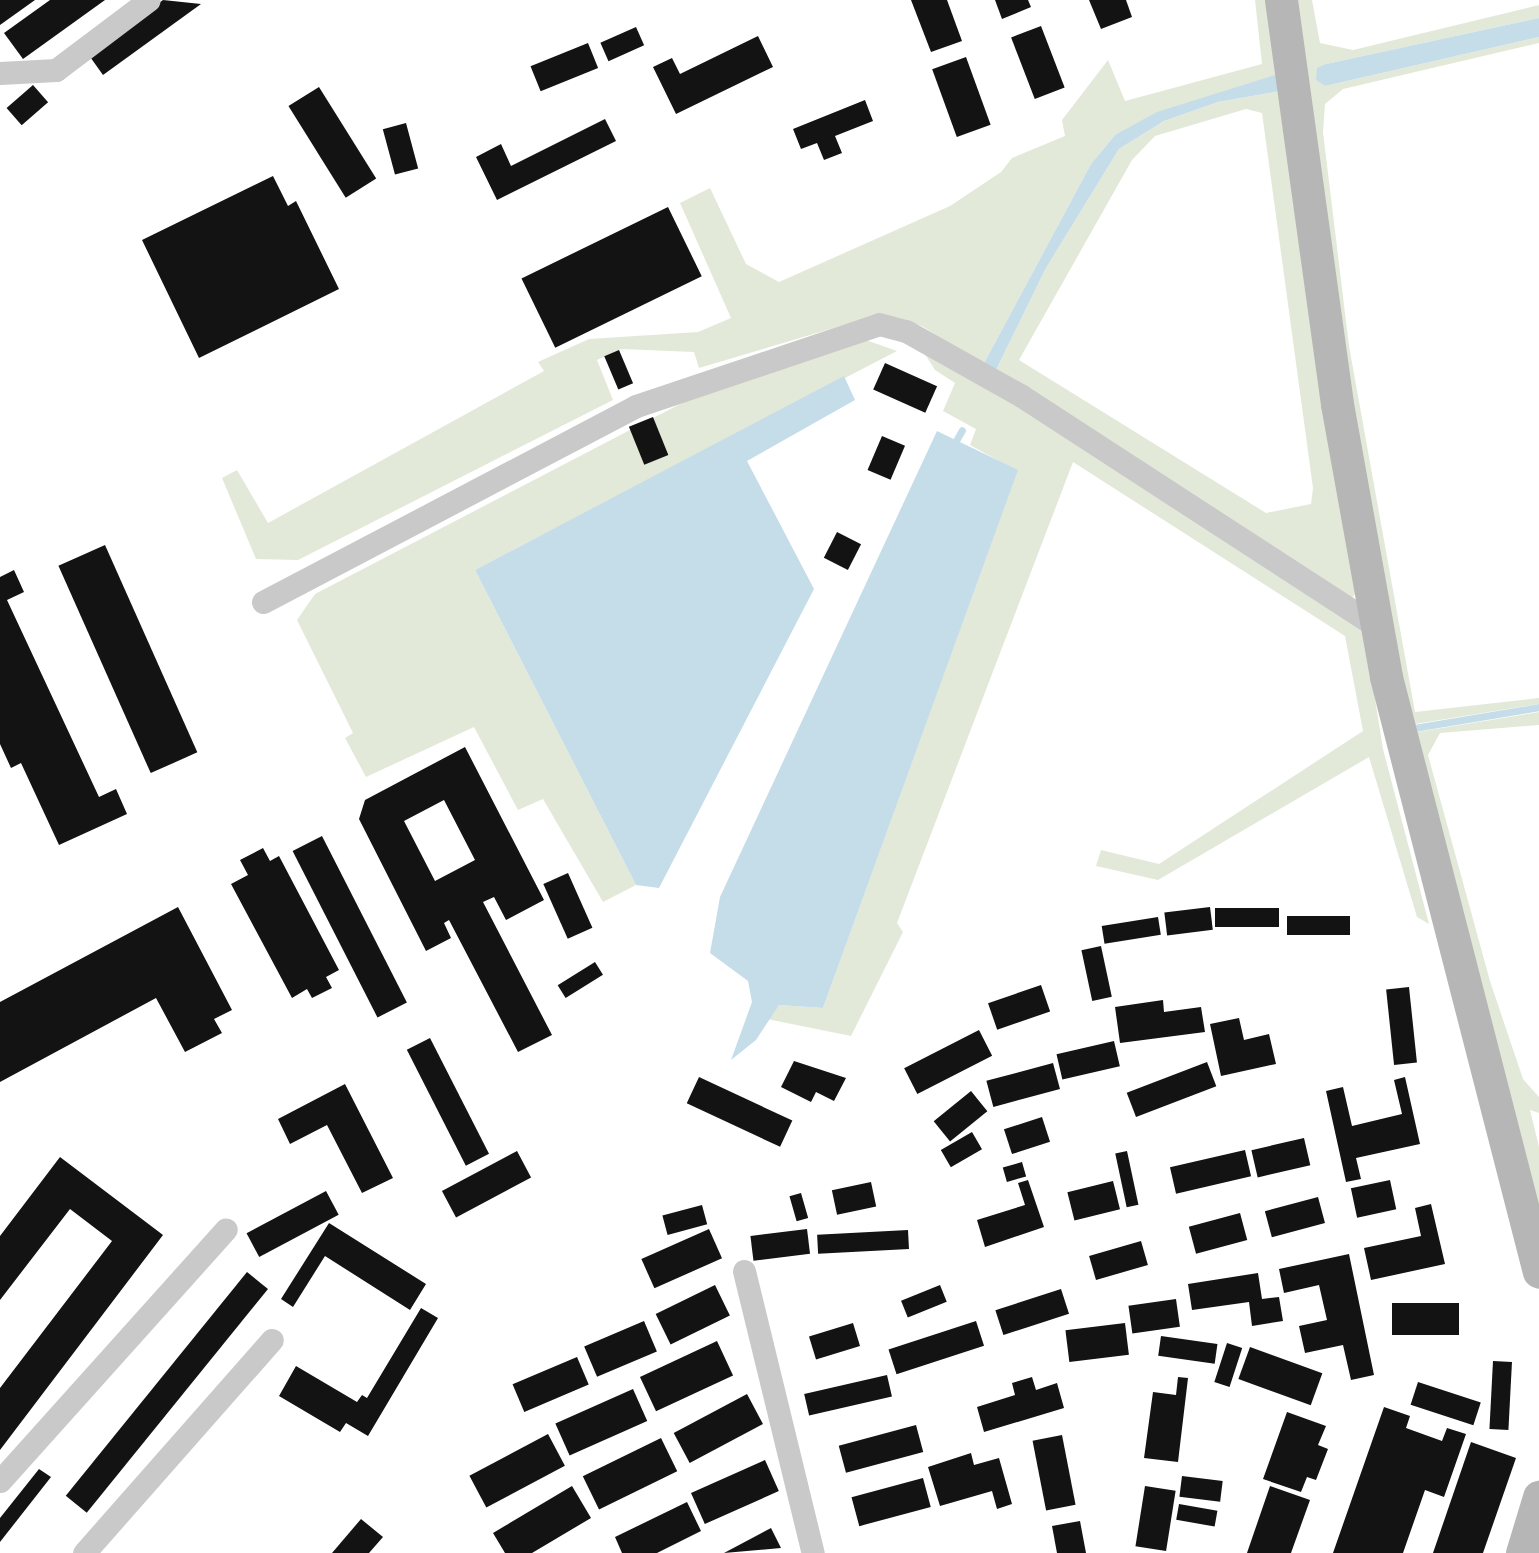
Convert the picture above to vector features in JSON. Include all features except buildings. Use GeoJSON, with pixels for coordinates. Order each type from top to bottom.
{"type":"FeatureCollection","features":[{"type":"Feature","properties":{"kind":"main road"},"geometry":{"type":"LineString","coordinates":[[1281,0],[1337,404],[1377,627],[1539,1272]]}},
{"type":"Feature","properties":{"kind":"main road"},"geometry":{"type":"LineString","coordinates":[[1522,1553],[1539,1497]]}},
{"type":"Feature","properties":{"kind":"street"},"geometry":{"type":"LineString","coordinates":[[0,73],[56,70],[149,0]]}},
{"type":"Feature","properties":{"kind":"street"},"geometry":{"type":"LineString","coordinates":[[263,602],[636,406],[879,324],[906,331],[1020,395],[1377,627]]}},
{"type":"Feature","properties":{"kind":"street"},"geometry":{"type":"LineString","coordinates":[[0,1481],[226,1229]]}},
{"type":"Feature","properties":{"kind":"street"},"geometry":{"type":"LineString","coordinates":[[744,1271],[813,1553]]}},
{"type":"Feature","properties":{"kind":"street"},"geometry":{"type":"LineString","coordinates":[[84,1553],[272,1340]]}},
{"type":"Feature","properties":{"kind":"green space"},"geometry":{"type":"Polygon","coordinates":[[[1255,0],[1266,0],[1278,74],[1115,135],[1091,164],[983,365],[922,326],[881,314],[699,368],[694,352],[621,349],[597,360],[613,400],[298,560],[256,559],[222,478],[237,470],[268,523],[544,371],[538,362],[589,339],[698,332],[731,318],[680,203],[710,188],[746,264],[779,282],[950,206],[1001,172],[1012,158],[1065,136],[1062,120],[1108,60],[1125,101],[1262,64],[1255,0]]]}},
{"type":"Feature","properties":{"kind":"green space"},"geometry":{"type":"Polygon","coordinates":[[[1295,0],[1312,0],[1320,43],[1353,50],[1539,5],[1539,18],[1326,64],[1317,79],[1325,86],[1539,37],[1539,43],[1343,89],[1325,104],[1323,132],[1349,346],[1415,712],[1539,698],[1539,704],[1409,725],[1376,563],[1295,0]]]}},
{"type":"Feature","properties":{"kind":"green space"},"geometry":{"type":"Polygon","coordinates":[[[1280,91],[1356,593],[1350,600],[995,372],[1046,268],[1119,149],[1164,121],[1218,102],[1280,91]],[[1246,109],[1155,136],[1132,160],[1019,360],[1266,513],[1311,504],[1313,488],[1262,113],[1246,109]]]}},
{"type":"Feature","properties":{"kind":"green space"},"geometry":{"type":"Polygon","coordinates":[[[866,340],[897,351],[475,570],[636,885],[603,902],[543,799],[518,810],[474,727],[366,777],[345,738],[353,733],[297,620],[315,594],[705,391],[866,340]]]}},
{"type":"Feature","properties":{"kind":"green space"},"geometry":{"type":"Polygon","coordinates":[[[918,343],[1356,622],[1365,636],[1383,749],[1429,924],[1417,917],[1369,757],[1158,880],[1096,866],[1101,850],[1159,864],[1363,731],[1345,636],[1073,462],[897,923],[903,932],[851,1036],[767,1019],[779,1005],[823,1008],[1017,471],[970,445],[976,429],[943,411],[955,383],[935,370],[918,343]]]}},
{"type":"Feature","properties":{"kind":"green space"},"geometry":{"type":"Polygon","coordinates":[[[1539,712],[1539,725],[1440,733],[1428,755],[1490,981],[1523,1079],[1539,1097],[1539,1113],[1530,1110],[1539,1147],[1539,1217],[1411,733],[1539,712]]]}},
{"type":"Feature","properties":{"kind":"water"},"geometry":{"type":"Polygon","coordinates":[[[1539,18],[1539,37],[1325,86],[1316,80],[1317,68],[1326,64],[1539,18]]]}},
{"type":"Feature","properties":{"kind":"water"},"geometry":{"type":"Polygon","coordinates":[[[1278,74],[1280,91],[1218,102],[1164,121],[1119,149],[1046,268],[995,372],[983,365],[1091,164],[1115,135],[1157,112],[1278,74]]]}},
{"type":"Feature","properties":{"kind":"water"},"geometry":{"type":"Polygon","coordinates":[[[844,376],[855,400],[747,461],[814,589],[659,888],[636,885],[475,570],[844,376]]]}},
{"type":"Feature","properties":{"kind":"water"},"geometry":{"type":"Polygon","coordinates":[[[937,431],[1018,470],[823,1008],[779,1005],[756,1040],[731,1060],[752,1002],[748,981],[710,953],[720,897],[937,431]]]}},
{"type":"Feature","properties":{"kind":"waterway"},"geometry":{"type":"LineString","coordinates":[[957,439],[962,430]]}},
{"type":"Feature","properties":{"kind":"waterway"},"geometry":{"type":"LineString","coordinates":[[1414,728],[1539,707]]}}]}
